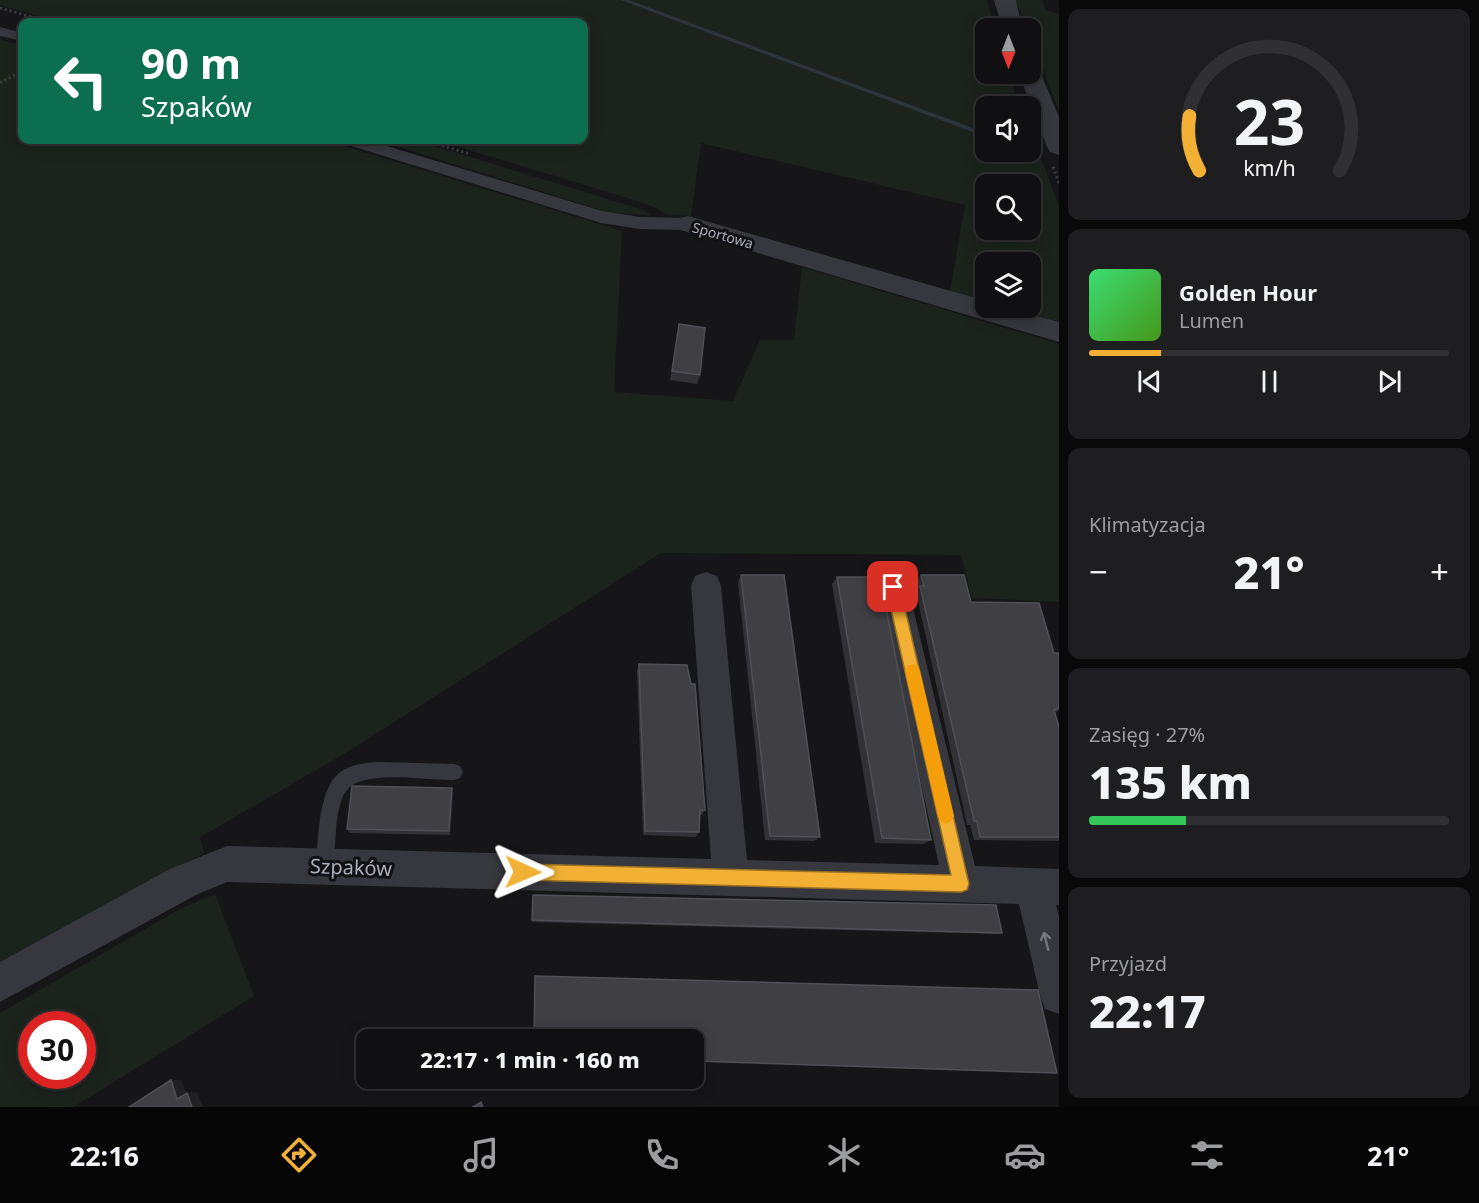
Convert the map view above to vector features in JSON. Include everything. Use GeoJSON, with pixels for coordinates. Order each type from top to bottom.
{"type":"FeatureCollection","features":[{"type":"Feature","properties":{"kind":"street"},"geometry":{"type":"LineString","coordinates":[[1005,0],[1010,18]]}},
{"type":"Feature","properties":{"kind":"street"},"geometry":{"type":"LineString","coordinates":[[0,31],[18,36]]}},
{"type":"Feature","properties":{"kind":"street"},"geometry":{"type":"LineString","coordinates":[[1034,84],[1059,147]]}},
{"type":"Feature","properties":{"kind":"street","name":"Sportowa"},"geometry":{"type":"LineString","coordinates":[[364,144],[600,217],[640,223],[688,224],[1059,332]]}},
{"type":"Feature","properties":{"kind":"street"},"geometry":{"type":"LineString","coordinates":[[706,585],[731,878]]}},
{"type":"Feature","properties":{"kind":"street"},"geometry":{"type":"LineString","coordinates":[[893,587],[961,884]]}},
{"type":"Feature","properties":{"kind":"street","name":"Szpaków"},"geometry":{"type":"LineString","coordinates":[[0,983],[203,872],[227,864],[1046,886]]}},
{"type":"Feature","properties":{"kind":"street"},"geometry":{"type":"LineString","coordinates":[[1046,886],[1059,996]]}},
{"type":"Feature","properties":{"kind":"lane"},"geometry":{"type":"LineString","coordinates":[[325,866],[334,798],[343,780],[351,774],[374,771],[454,772]]}},
{"type":"Feature","properties":{"kind":"path"},"geometry":{"type":"LineString","coordinates":[[0,8],[35,18]]}},
{"type":"Feature","properties":{"kind":"path"},"geometry":{"type":"LineString","coordinates":[[0,83],[18,73]]}},
{"type":"Feature","properties":{"kind":"shaded area"},"geometry":{"type":"Polygon","coordinates":[[[0,0],[987,0],[992,18],[975,18],[975,84],[1012,84],[1016,96],[975,96],[975,162],[1041,162],[1041,159],[1059,206],[1059,322],[1041,317],[1041,252],[975,252],[975,299],[950,292],[965,205],[701,143],[691,216],[665,214],[654,207],[631,199],[449,144],[588,144],[588,18],[45,18],[0,5],[0,0]]]}},
{"type":"Feature","properties":{"kind":"shaded area"},"geometry":{"type":"Polygon","coordinates":[[[1016,0],[1042,0],[1045,10],[1059,14],[1059,111],[1041,64],[1041,18],[1023,18],[1016,0]]]}},
{"type":"Feature","properties":{"kind":"shaded area"},"geometry":{"type":"Polygon","coordinates":[[[0,39],[18,45],[18,144],[338,144],[622,231],[614,392],[733,401],[760,340],[794,340],[802,267],[1059,344],[1059,602],[972,598],[961,555],[661,553],[339,757],[200,837],[204,853],[0,962],[0,39]]]}},
{"type":"Feature","properties":{"kind":"shaded area"},"geometry":{"type":"Polygon","coordinates":[[[390,144],[428,144],[644,210],[651,215],[610,213],[390,144]]]}},
{"type":"Feature","properties":{"kind":"shaded area"},"geometry":{"type":"Polygon","coordinates":[[[215,894],[254,996],[73,1107],[0,1107],[0,1013],[178,910],[215,894]]]}},
{"type":"Feature","properties":{"kind":"building"},"geometry":{"type":"Polygon","coordinates":[[[679,324],[705,328],[700,375],[672,371],[679,324]]]}},
{"type":"Feature","properties":{"kind":"building"},"geometry":{"type":"Polygon","coordinates":[[[741,575],[784,575],[820,837],[770,836],[741,575]]]}},
{"type":"Feature","properties":{"kind":"building"},"geometry":{"type":"Polygon","coordinates":[[[921,575],[964,575],[971,602],[1039,603],[1054,653],[1059,653],[1059,708],[1054,710],[1059,727],[1059,837],[980,837],[977,821],[974,821],[920,586],[924,586],[921,575]]]}},
{"type":"Feature","properties":{"kind":"building"},"geometry":{"type":"Polygon","coordinates":[[[837,577],[880,577],[931,840],[882,838],[837,577]]]}},
{"type":"Feature","properties":{"kind":"building"},"geometry":{"type":"Polygon","coordinates":[[[639,664],[687,665],[691,684],[695,684],[705,810],[700,810],[699,832],[645,831],[639,664]]]}},
{"type":"Feature","properties":{"kind":"building"},"geometry":{"type":"Polygon","coordinates":[[[352,786],[452,788],[449,831],[347,829],[352,786]]]}},
{"type":"Feature","properties":{"kind":"building"},"geometry":{"type":"Polygon","coordinates":[[[533,895],[996,905],[1002,933],[532,920],[533,895]]]}},
{"type":"Feature","properties":{"kind":"building"},"geometry":{"type":"Polygon","coordinates":[[[535,976],[1038,990],[1057,1073],[704,1061],[704,1029],[534,1029],[535,976]]]}},
{"type":"Feature","properties":{"kind":"building"},"geometry":{"type":"Polygon","coordinates":[[[171,1080],[177,1099],[187,1093],[192,1107],[129,1107],[171,1080]]]}},
{"type":"Feature","properties":{"kind":"building"},"geometry":{"type":"Polygon","coordinates":[[[481,1102],[483,1107],[473,1107],[481,1102]]]}},
{"type":"Feature","properties":{"kind":"waterway"},"geometry":{"type":"LineString","coordinates":[[624,0],[975,131]]}},
{"type":"Feature","properties":{"kind":"slow traffic"},"geometry":{"type":"LineString","coordinates":[[913,671],[946,816]]}},
{"type":"Feature","properties":{"kind":"route"},"geometry":{"type":"LineString","coordinates":[[523,872],[961,884],[893,587]]}}]}
